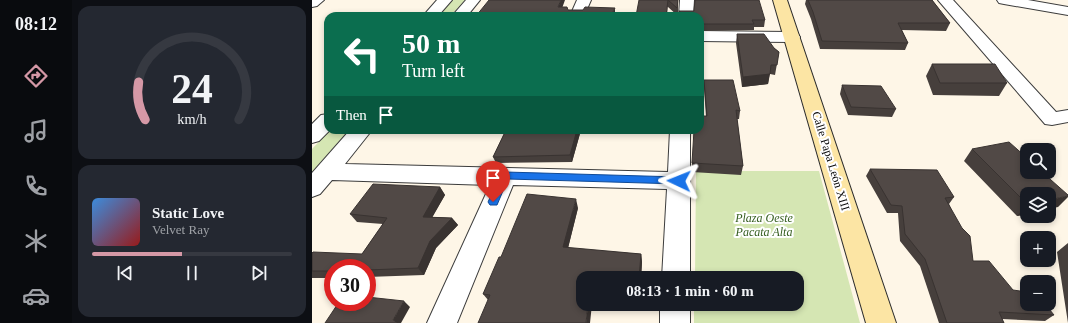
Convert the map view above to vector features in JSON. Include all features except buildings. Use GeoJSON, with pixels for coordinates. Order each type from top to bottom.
{"type":"FeatureCollection","features":[{"type":"Feature","properties":{"kind":"street"},"geometry":{"type":"LineString","coordinates":[[312,3],[317,0]]}},
{"type":"Feature","properties":{"kind":"street"},"geometry":{"type":"LineString","coordinates":[[434,12],[445,0]]}},
{"type":"Feature","properties":{"kind":"street"},"geometry":{"type":"LineString","coordinates":[[462,12],[473,0]]}},
{"type":"Feature","properties":{"kind":"street"},"geometry":{"type":"LineString","coordinates":[[579,12],[584,0]]}},
{"type":"Feature","properties":{"kind":"street"},"geometry":{"type":"LineString","coordinates":[[686,12],[687,0]]}},
{"type":"Feature","properties":{"kind":"street","name":"Calle Papa León XIII"},"geometry":{"type":"LineString","coordinates":[[780,0],[881,323]]}},
{"type":"Feature","properties":{"kind":"street"},"geometry":{"type":"LineString","coordinates":[[945,0],[1060,118]]}},
{"type":"Feature","properties":{"kind":"street"},"geometry":{"type":"LineString","coordinates":[[1004,0],[1068,11]]}},
{"type":"Feature","properties":{"kind":"street"},"geometry":{"type":"LineString","coordinates":[[704,36],[792,37]]}},
{"type":"Feature","properties":{"kind":"street"},"geometry":{"type":"LineString","coordinates":[[312,136],[324,124]]}},
{"type":"Feature","properties":{"kind":"street"},"geometry":{"type":"LineString","coordinates":[[319,180],[359,134]]}},
{"type":"Feature","properties":{"kind":"street"},"geometry":{"type":"LineString","coordinates":[[676,271],[680,134]]}},
{"type":"Feature","properties":{"kind":"street"},"geometry":{"type":"LineString","coordinates":[[319,180],[505,176],[679,181]]}},
{"type":"Feature","properties":{"kind":"street"},"geometry":{"type":"LineString","coordinates":[[442,323],[505,176]]}},
{"type":"Feature","properties":{"kind":"street"},"geometry":{"type":"LineString","coordinates":[[675,311],[675,323]]}},
{"type":"Feature","properties":{"kind":"green space"},"geometry":{"type":"Polygon","coordinates":[[[452,0],[465,0],[454,12],[441,12],[452,0]]]}},
{"type":"Feature","properties":{"kind":"green space"},"geometry":{"type":"Polygon","coordinates":[[[326,134],[345,134],[312,172],[312,149],[326,134]]]}},
{"type":"Feature","properties":{"kind":"green space","name":"Plaza Oeste Pacata Alta"},"geometry":{"type":"Polygon","coordinates":[[[696,171],[819,171],[860,323],[694,323],[694,311],[804,311],[804,271],[695,271],[696,171]]]}},
{"type":"Feature","properties":{"kind":"route"},"geometry":{"type":"LineString","coordinates":[[493,202],[505,176],[679,181]]}}]}
